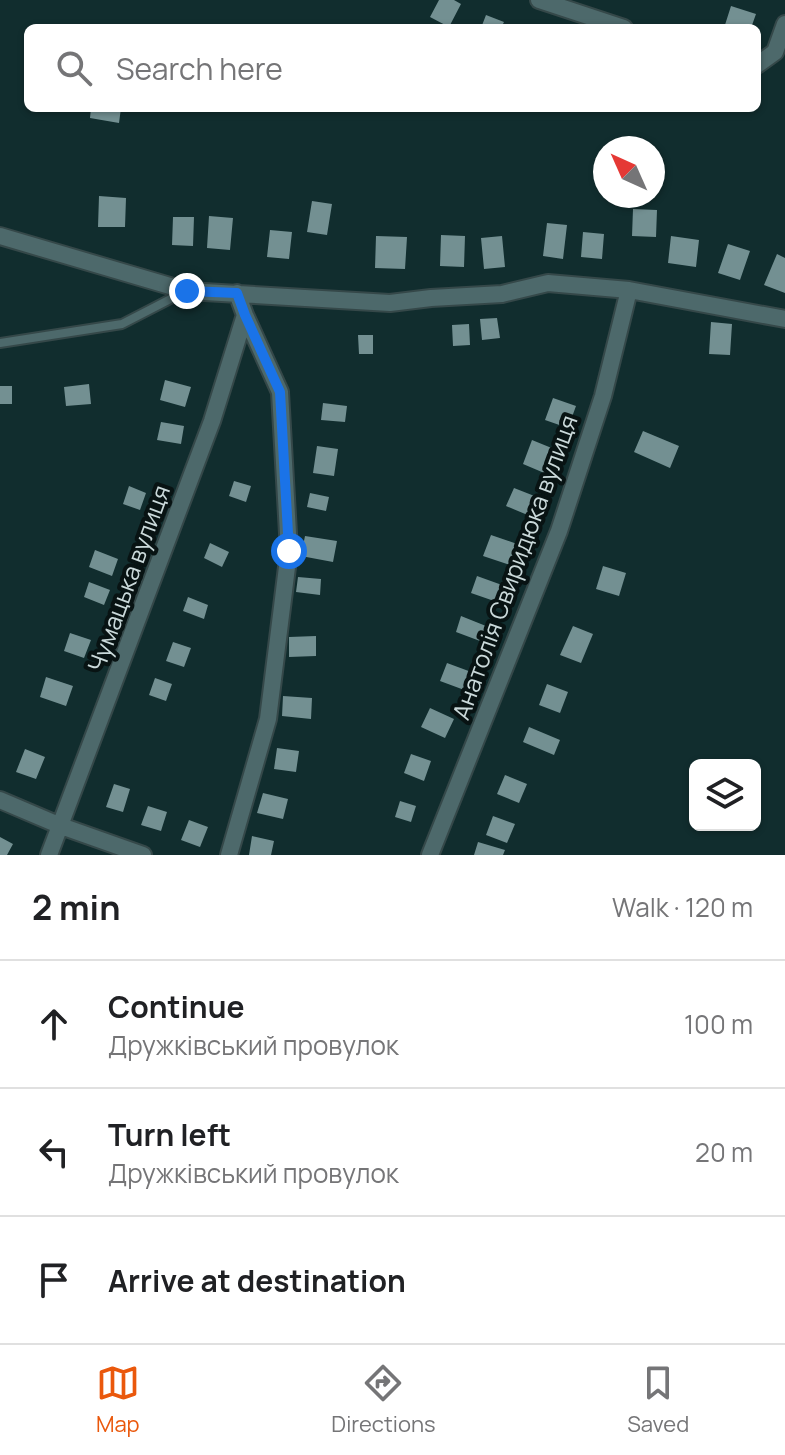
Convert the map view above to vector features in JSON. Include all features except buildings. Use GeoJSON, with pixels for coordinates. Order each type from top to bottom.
{"type":"FeatureCollection","features":[{"type":"Feature","properties":{"kind":"street"},"geometry":{"type":"LineString","coordinates":[[539,0],[612,24]]}},
{"type":"Feature","properties":{"kind":"street"},"geometry":{"type":"LineString","coordinates":[[761,62],[775,52],[785,24]]}},
{"type":"Feature","properties":{"kind":"street"},"geometry":{"type":"LineString","coordinates":[[0,236],[187,291],[390,303],[502,294],[548,283],[629,290],[785,319]]}},
{"type":"Feature","properties":{"kind":"street","name":"Анатолія Свиридюка вулиця"},"geometry":{"type":"LineString","coordinates":[[430,855],[559,531],[603,396],[629,290]]}},
{"type":"Feature","properties":{"kind":"street"},"geometry":{"type":"LineString","coordinates":[[229,855],[268,719],[289,551],[280,392],[237,293]]}},
{"type":"Feature","properties":{"kind":"street","name":"Чумацька вулиця"},"geometry":{"type":"LineString","coordinates":[[49,855],[212,421],[245,315]]}},
{"type":"Feature","properties":{"kind":"street"},"geometry":{"type":"LineString","coordinates":[[0,800],[143,855]]}},
{"type":"Feature","properties":{"kind":"lane"},"geometry":{"type":"LineString","coordinates":[[0,343],[122,324],[187,291]]}},
{"type":"Feature","properties":{"kind":"route"},"geometry":{"type":"LineString","coordinates":[[187,291],[237,293],[280,392],[289,551]]}}]}
